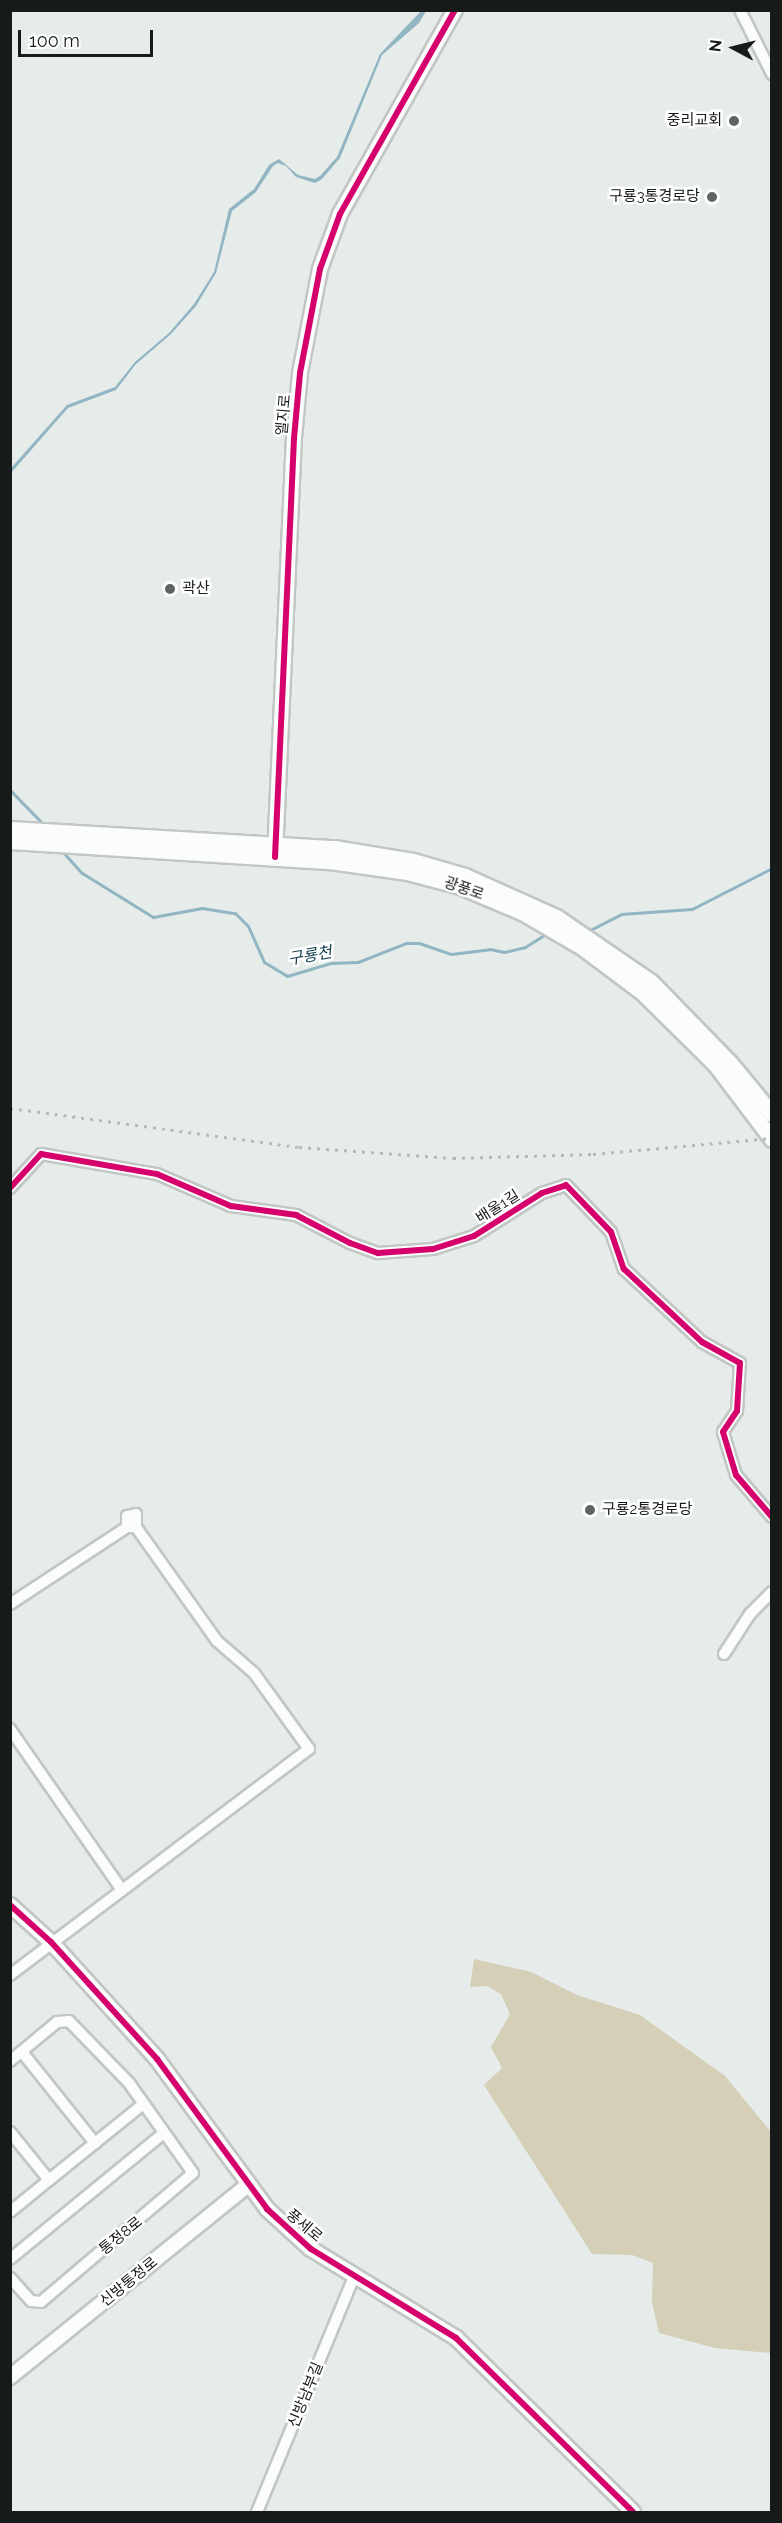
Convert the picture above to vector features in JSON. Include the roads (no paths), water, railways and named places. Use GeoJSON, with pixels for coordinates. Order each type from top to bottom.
{"type":"FeatureCollection","features":[{"type":"Feature","properties":{"kind":"main road","name":"광풍로"},"geometry":{"type":"LineString","coordinates":[[18,835],[274,850],[413,861],[502,891],[556,917],[651,982],[730,1063],[771,1114]]}},
{"type":"Feature","properties":{"kind":"main road","name":"광풍로"},"geometry":{"type":"LineString","coordinates":[[274,850],[407,872],[460,885],[522,912],[582,947],[642,992],[715,1064],[771,1139]]}},
{"type":"Feature","properties":{"kind":"street","name":"엘지로"},"geometry":{"type":"LineString","coordinates":[[274,850],[294,438],[300,373],[320,269],[340,214],[455,10]]}},
{"type":"Feature","properties":{"kind":"street"},"geometry":{"type":"LineString","coordinates":[[740,10],[771,74]]}},
{"type":"Feature","properties":{"kind":"street","name":"배울1길"},"geometry":{"type":"LineString","coordinates":[[10,1188],[41,1154],[157,1174],[231,1206],[296,1215],[350,1244],[378,1253],[433,1249],[474,1236],[542,1193],[566,1185],[611,1232],[624,1269],[702,1342],[740,1363],[737,1411],[723,1432],[736,1475],[771,1516]]}},
{"type":"Feature","properties":{"kind":"street"},"geometry":{"type":"LineString","coordinates":[[10,1604],[132,1527],[217,1641],[254,1673],[309,1749],[51,1941],[10,1975]]}},
{"type":"Feature","properties":{"kind":"street"},"geometry":{"type":"LineString","coordinates":[[724,1654],[750,1614],[771,1592]]}},
{"type":"Feature","properties":{"kind":"street"},"geometry":{"type":"LineString","coordinates":[[10,1729],[121,1889]]}},
{"type":"Feature","properties":{"kind":"street","name":"풍세로"},"geometry":{"type":"LineString","coordinates":[[10,1905],[51,1941],[157,2059],[247,2186],[288,2229],[354,2277],[456,2338],[633,2512]]}},
{"type":"Feature","properties":{"kind":"street","name":"통정8로"},"geometry":{"type":"LineString","coordinates":[[10,2061],[57,2022],[69,2021],[114,2066],[191,2169],[188,2181],[41,2302],[31,2301],[10,2278]]}},
{"type":"Feature","properties":{"kind":"street"},"geometry":{"type":"LineString","coordinates":[[22,2052],[95,2142]]}},
{"type":"Feature","properties":{"kind":"street"},"geometry":{"type":"LineString","coordinates":[[10,2212],[141,2104]]}},
{"type":"Feature","properties":{"kind":"street"},"geometry":{"type":"LineString","coordinates":[[10,2259],[164,2133]]}},
{"type":"Feature","properties":{"kind":"street"},"geometry":{"type":"LineString","coordinates":[[11,2135],[49,2180]]}},
{"type":"Feature","properties":{"kind":"street","name":"신방통정로"},"geometry":{"type":"LineString","coordinates":[[10,2377],[247,2186]]}},
{"type":"Feature","properties":{"kind":"street","name":"신방남부길"},"geometry":{"type":"LineString","coordinates":[[258,2512],[354,2277]]}},
{"type":"Feature","properties":{"kind":"water"},"geometry":{"type":"Polygon","coordinates":[[[421,11],[426,11],[419,23],[382,55],[340,158],[322,179],[315,183],[296,177],[286,166],[278,163],[273,166],[256,192],[232,211],[216,273],[196,306],[170,335],[136,364],[116,390],[68,408],[11,473],[11,468],[67,405],[115,387],[135,362],[169,333],[194,304],[214,272],[229,209],[254,189],[269,165],[279,159],[298,175],[315,179],[337,157],[380,54],[421,11]]]}},
{"type":"Feature","properties":{"kind":"waterway","name":"구룡천"},"geometry":{"type":"LineString","coordinates":[[10,790],[44,825]]}},
{"type":"Feature","properties":{"kind":"waterway","name":"구룡천"},"geometry":{"type":"LineString","coordinates":[[61,850],[82,873],[153,917],[202,908],[235,913],[248,926],[264,962],[287,976],[331,963],[358,962],[406,943],[419,943],[451,954],[490,949],[504,952],[525,947],[544,935]]}},
{"type":"Feature","properties":{"kind":"waterway","name":"구룡천"},"geometry":{"type":"LineString","coordinates":[[586,932],[621,914],[692,909],[772,868]]}},
{"type":"Feature","properties":{"kind":"railway"},"geometry":{"type":"LineString","coordinates":[[10,1108],[299,1147],[453,1158],[593,1154],[772,1138]]}},
{"type":"Feature","properties":{"kind":"place","name":"중리교회"},"geometry":{"type":"Point","coordinates":[734,121]}},
{"type":"Feature","properties":{"kind":"place","name":"구룡3통경로당"},"geometry":{"type":"Point","coordinates":[712,197]}},
{"type":"Feature","properties":{"kind":"place","name":"곽산"},"geometry":{"type":"Point","coordinates":[170,589]}},
{"type":"Feature","properties":{"kind":"place","name":"구룡2통경로당"},"geometry":{"type":"Point","coordinates":[590,1510]}}]}
